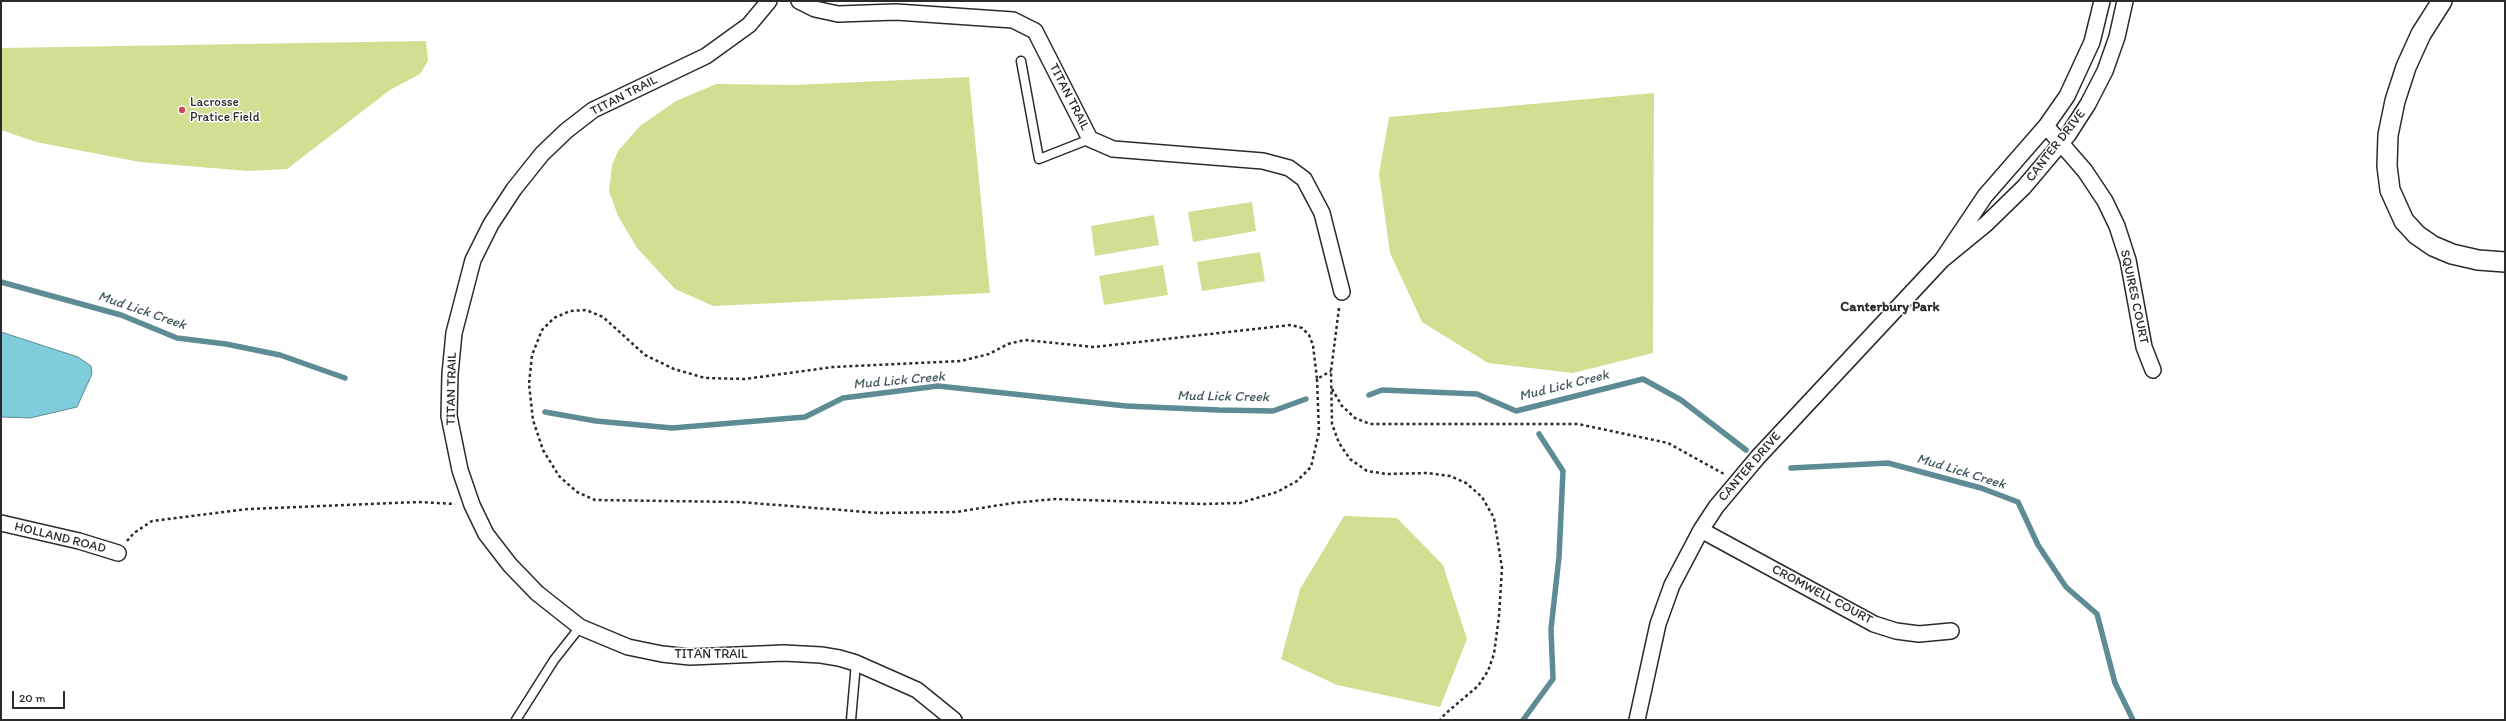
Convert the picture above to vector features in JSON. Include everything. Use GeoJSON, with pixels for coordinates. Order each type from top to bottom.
{"type":"FeatureCollection","features":[{"type":"Feature","properties":{"kind":"street","name":"TITAN TRAIL"},"geometry":{"type":"LineString","coordinates":[[769,1],[749,25],[706,56],[593,110],[566,130],[542,154],[518,184],[491,224],[473,260],[461,300],[450,374],[452,436],[460,470],[472,505],[486,534],[510,565],[537,593],[580,627],[628,647],[662,654],[690,657],[777,653],[821,655],[856,663],[917,690],[954,720]]}},
{"type":"Feature","properties":{"kind":"street","name":"TITAN TRAIL"},"geometry":{"type":"LineString","coordinates":[[799,1],[815,8],[838,14],[896,12],[1013,20],[1035,30],[1090,139],[1113,149],[1263,161],[1288,168],[1304,179],[1322,213],[1342,292]]}},
{"type":"Feature","properties":{"kind":"street","name":"CANTER DRIVE"},"geometry":{"type":"LineString","coordinates":[[1942,260],[1985,196],[2046,126],[2080,72],[2092,42],[2102,1]]}},
{"type":"Feature","properties":{"kind":"street","name":"CANTER DRIVE"},"geometry":{"type":"LineString","coordinates":[[1637,720],[1658,624],[1672,585],[1701,530],[1736,482],[1929,271],[1986,224],[2024,187],[2062,143],[2088,104],[2105,72],[2117,37],[2125,1]]}},
{"type":"Feature","properties":{"kind":"street"},"geometry":{"type":"LineString","coordinates":[[2442,1],[2421,34],[2406,67],[2394,101],[2388,135],[2387,166],[2390,190],[2404,221],[2417,235],[2433,246],[2452,254],[2478,260],[2505,262]]}},
{"type":"Feature","properties":{"kind":"street","name":"SQUIRES COURT"},"geometry":{"type":"LineString","coordinates":[[2046,126],[2086,171],[2117,226],[2128,260],[2144,348],[2153,370]]}},
{"type":"Feature","properties":{"kind":"street","name":"HOLLAND ROAD"},"geometry":{"type":"LineString","coordinates":[[1,523],[80,541],[118,554]]}},
{"type":"Feature","properties":{"kind":"street","name":"CROMWELL COURT"},"geometry":{"type":"LineString","coordinates":[[1701,530],[1874,624],[1896,631],[1919,634],[1951,631]]}},
{"type":"Feature","properties":{"kind":"lane"},"geometry":{"type":"LineString","coordinates":[[1021,61],[1039,159],[1090,139]]}},
{"type":"Feature","properties":{"kind":"lane"},"geometry":{"type":"LineString","coordinates":[[516,720],[554,660],[580,627]]}},
{"type":"Feature","properties":{"kind":"lane"},"geometry":{"type":"LineString","coordinates":[[851,720],[856,663]]}},
{"type":"Feature","properties":{"kind":"path"},"geometry":{"type":"LineString","coordinates":[[1342,292],[1331,371],[1332,424],[1339,443],[1350,459],[1367,470],[1450,476],[1466,483],[1482,497],[1494,518],[1502,568],[1499,616],[1494,654],[1488,671],[1478,686],[1440,720]]}},
{"type":"Feature","properties":{"kind":"path"},"geometry":{"type":"LineString","coordinates":[[586,310],[603,317],[645,355],[674,369],[705,378],[745,379],[833,367],[961,361],[989,354],[1025,340],[1094,347],[1290,325],[1302,328],[1309,335],[1313,345],[1318,379],[1319,432],[1311,468],[1297,481],[1276,492],[1240,503],[1203,504],[1055,499],[1013,503],[956,512],[879,513],[739,502],[595,500],[577,492],[559,476],[543,450],[533,420],[529,384],[532,355],[542,330],[554,318],[565,313],[586,310]]}},
{"type":"Feature","properties":{"kind":"path"},"geometry":{"type":"LineString","coordinates":[[1318,379],[1331,371]]}},
{"type":"Feature","properties":{"kind":"path"},"geometry":{"type":"LineString","coordinates":[[1332,389],[1342,406],[1355,418],[1370,424],[1578,424],[1668,443],[1706,462],[1736,482]]}},
{"type":"Feature","properties":{"kind":"path"},"geometry":{"type":"LineString","coordinates":[[118,554],[134,533],[152,521],[159,520],[279,506],[419,502],[472,505]]}},
{"type":"Feature","properties":{"kind":"green space","name":"Lacrosse Pratice Field"},"geometry":{"type":"Polygon","coordinates":[[[426,41],[428,61],[420,74],[390,90],[287,169],[248,171],[140,162],[36,142],[1,130],[1,48],[426,41]]]}},
{"type":"Feature","properties":{"kind":"green space"},"geometry":{"type":"Polygon","coordinates":[[[969,77],[990,293],[713,306],[675,289],[637,248],[618,216],[609,191],[612,165],[618,151],[640,126],[676,101],[716,84],[794,85],[969,77]]]}},
{"type":"Feature","properties":{"kind":"green space"},"geometry":{"type":"Polygon","coordinates":[[[1654,93],[1653,353],[1573,373],[1488,363],[1422,322],[1390,253],[1379,174],[1389,117],[1654,93]]]}},
{"type":"Feature","properties":{"kind":"green space"},"geometry":{"type":"Polygon","coordinates":[[[1252,202],[1256,231],[1193,242],[1188,212],[1252,202]]]}},
{"type":"Feature","properties":{"kind":"green space"},"geometry":{"type":"Polygon","coordinates":[[[1154,215],[1159,245],[1095,256],[1091,226],[1154,215]]]}},
{"type":"Feature","properties":{"kind":"green space"},"geometry":{"type":"Polygon","coordinates":[[[1260,252],[1265,281],[1202,291],[1197,262],[1260,252]]]}},
{"type":"Feature","properties":{"kind":"green space"},"geometry":{"type":"Polygon","coordinates":[[[1163,265],[1168,295],[1104,305],[1099,276],[1163,265]]]}},
{"type":"Feature","properties":{"kind":"green space"},"geometry":{"type":"Polygon","coordinates":[[[1344,516],[1397,518],[1443,565],[1467,639],[1440,707],[1337,685],[1281,659],[1300,589],[1344,516]]]}},
{"type":"Feature","properties":{"kind":"water"},"geometry":{"type":"Polygon","coordinates":[[[1,332],[78,357],[91,366],[92,374],[77,407],[30,418],[1,417],[1,332]]]}},
{"type":"Feature","properties":{"kind":"waterway","name":"Mud Lick Creek"},"geometry":{"type":"LineString","coordinates":[[1,282],[121,315],[177,338],[226,344],[280,355],[345,378]]}},
{"type":"Feature","properties":{"kind":"waterway","name":"Mud Lick Creek"},"geometry":{"type":"LineString","coordinates":[[1369,395],[1382,390],[1477,394],[1516,411],[1643,379],[1681,400],[1746,450]]}},
{"type":"Feature","properties":{"kind":"waterway","name":"Mud Lick Creek"},"geometry":{"type":"LineString","coordinates":[[545,412],[596,421],[672,428],[805,417],[843,398],[938,386],[1126,406],[1219,410],[1273,411],[1306,399]]}},
{"type":"Feature","properties":{"kind":"waterway"},"geometry":{"type":"LineString","coordinates":[[1523,720],[1553,679],[1551,629],[1559,557],[1563,471],[1539,434]]}},
{"type":"Feature","properties":{"kind":"waterway","name":"Mud Lick Creek"},"geometry":{"type":"LineString","coordinates":[[1791,468],[1888,463],[1981,488],[2018,502],[2038,545],[2066,587],[2097,614],[2115,683],[2133,720]]}},
{"type":"Feature","properties":{"kind":"place","name":"Lacrosse Pratice Field"},"geometry":{"type":"Point","coordinates":[182,110]}},
{"type":"Feature","properties":{"kind":"district","name":"Canterbury Park"},"geometry":{"type":"Point","coordinates":[1890,307]}}]}
